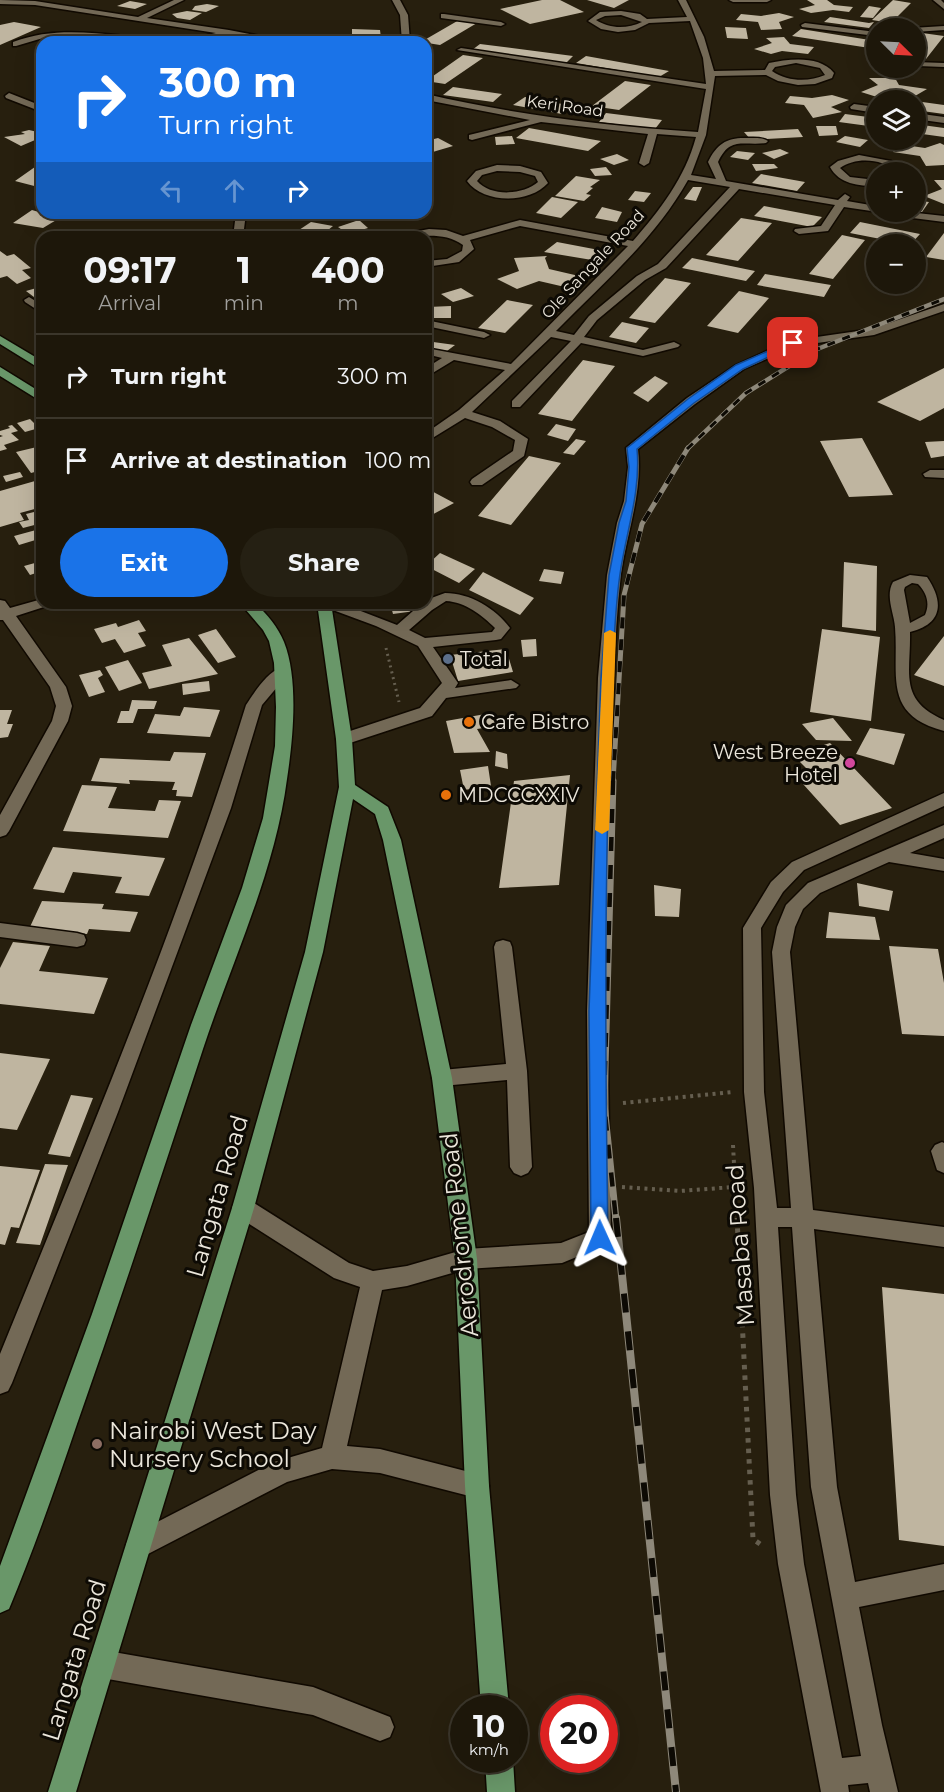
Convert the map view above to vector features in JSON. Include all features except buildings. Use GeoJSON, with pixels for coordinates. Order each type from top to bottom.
{"type":"FeatureCollection","features":[{"type":"Feature","properties":{"kind":"main road"},"geometry":{"type":"LineString","coordinates":[[0,339],[36,362]]}},
{"type":"Feature","properties":{"kind":"main road"},"geometry":{"type":"LineString","coordinates":[[0,371],[36,394]]}},
{"type":"Feature","properties":{"kind":"main road"},"geometry":{"type":"LineString","coordinates":[[0,1600],[36,1508],[133,1229],[222,962],[264,846],[283,747],[284,709],[277,642],[264,620],[253,609]]}},
{"type":"Feature","properties":{"kind":"main road","name":"Langata Road"},"geometry":{"type":"LineString","coordinates":[[62,1792],[243,1208],[314,952],[347,787],[344,739],[327,609]]}},
{"type":"Feature","properties":{"kind":"main road","name":"Aerodrome Road"},"geometry":{"type":"LineString","coordinates":[[347,787],[382,811],[392,840],[442,1078],[466,1259],[477,1486],[494,1695]]}},
{"type":"Feature","properties":{"kind":"main road"},"geometry":{"type":"LineString","coordinates":[[500,1773],[501,1792]]}},
{"type":"Feature","properties":{"kind":"street"},"geometry":{"type":"LineString","coordinates":[[139,19],[180,0]]}},
{"type":"Feature","properties":{"kind":"street"},"geometry":{"type":"LineString","coordinates":[[406,36],[405,16],[397,1],[409,0]]}},
{"type":"Feature","properties":{"kind":"street","name":"Ole Sangale Road"},"geometry":{"type":"LineString","coordinates":[[432,434],[462,413],[548,333],[635,244],[663,210],[685,177],[702,135],[711,87],[711,74],[693,19],[682,0]]}},
{"type":"Feature","properties":{"kind":"street"},"geometry":{"type":"LineString","coordinates":[[734,0],[767,0]]}},
{"type":"Feature","properties":{"kind":"street"},"geometry":{"type":"LineString","coordinates":[[937,0],[944,7]]}},
{"type":"Feature","properties":{"kind":"street"},"geometry":{"type":"LineString","coordinates":[[0,2],[17,1],[253,36]]}},
{"type":"Feature","properties":{"kind":"street"},"geometry":{"type":"LineString","coordinates":[[646,21],[635,28],[617,29],[600,27],[592,21],[603,14],[621,13],[637,16],[646,21],[693,19]]}},
{"type":"Feature","properties":{"kind":"street"},"geometry":{"type":"LineString","coordinates":[[444,16],[501,24]]}},
{"type":"Feature","properties":{"kind":"street"},"geometry":{"type":"LineString","coordinates":[[805,25],[866,31]]}},
{"type":"Feature","properties":{"kind":"street"},"geometry":{"type":"LineString","coordinates":[[926,29],[944,28]]}},
{"type":"Feature","properties":{"kind":"street"},"geometry":{"type":"LineString","coordinates":[[218,36],[229,32]]}},
{"type":"Feature","properties":{"kind":"street"},"geometry":{"type":"LineString","coordinates":[[44,36],[66,36]]}},
{"type":"Feature","properties":{"kind":"street"},"geometry":{"type":"LineString","coordinates":[[16,44],[36,38]]}},
{"type":"Feature","properties":{"kind":"street"},"geometry":{"type":"LineString","coordinates":[[461,50],[711,87]]}},
{"type":"Feature","properties":{"kind":"street"},"geometry":{"type":"LineString","coordinates":[[711,74],[768,72],[778,78],[807,82],[824,79],[830,73],[823,66],[796,61],[778,63],[768,68],[768,72]]}},
{"type":"Feature","properties":{"kind":"street"},"geometry":{"type":"LineString","coordinates":[[926,64],[944,65]]}},
{"type":"Feature","properties":{"kind":"street"},"geometry":{"type":"LineString","coordinates":[[9,96],[36,107]]}},
{"type":"Feature","properties":{"kind":"street","name":"Keri Road"},"geometry":{"type":"LineString","coordinates":[[432,98],[547,119],[653,132],[702,135]]}},
{"type":"Feature","properties":{"kind":"street"},"geometry":{"type":"LineString","coordinates":[[855,107],[866,109]]}},
{"type":"Feature","properties":{"kind":"street"},"geometry":{"type":"LineString","coordinates":[[926,118],[944,120]]}},
{"type":"Feature","properties":{"kind":"street"},"geometry":{"type":"LineString","coordinates":[[472,136],[547,119]]}},
{"type":"Feature","properties":{"kind":"street"},"geometry":{"type":"LineString","coordinates":[[644,163],[653,132]]}},
{"type":"Feature","properties":{"kind":"street"},"geometry":{"type":"LineString","coordinates":[[722,183],[713,162],[718,148],[726,143],[763,141]]}},
{"type":"Feature","properties":{"kind":"street"},"geometry":{"type":"LineString","coordinates":[[866,182],[840,176],[835,167],[846,160],[866,159],[882,162]]}},
{"type":"Feature","properties":{"kind":"street"},"geometry":{"type":"LineString","coordinates":[[509,168],[530,171],[542,179],[539,187],[515,202],[479,190],[472,181],[478,173],[509,168]]}},
{"type":"Feature","properties":{"kind":"street"},"geometry":{"type":"LineString","coordinates":[[685,177],[866,208]]}},
{"type":"Feature","properties":{"kind":"street"},"geometry":{"type":"LineString","coordinates":[[799,231],[825,229],[840,204],[858,182]]}},
{"type":"Feature","properties":{"kind":"street"},"geometry":{"type":"LineString","coordinates":[[516,404],[578,340],[580,332],[593,318],[641,278],[663,266],[737,186]]}},
{"type":"Feature","properties":{"kind":"street"},"geometry":{"type":"LineString","coordinates":[[515,202],[520,223]]}},
{"type":"Feature","properties":{"kind":"street"},"geometry":{"type":"LineString","coordinates":[[926,217],[944,219]]}},
{"type":"Feature","properties":{"kind":"street"},"geometry":{"type":"LineString","coordinates":[[432,232],[463,239],[520,223],[635,244]]}},
{"type":"Feature","properties":{"kind":"street"},"geometry":{"type":"LineString","coordinates":[[432,263],[448,262],[465,255],[469,249],[463,239]]}},
{"type":"Feature","properties":{"kind":"street"},"geometry":{"type":"LineString","coordinates":[[29,300],[36,305]]}},
{"type":"Feature","properties":{"kind":"street"},"geometry":{"type":"LineString","coordinates":[[243,1208],[342,1271],[373,1281],[407,1276],[466,1259],[562,1253],[600,1238],[597,1011],[606,678],[614,575],[624,523],[631,501],[634,467],[632,448],[691,401],[740,367],[793,343],[874,332],[944,307]]}},
{"type":"Feature","properties":{"kind":"street"},"geometry":{"type":"LineString","coordinates":[[432,324],[484,335]]}},
{"type":"Feature","properties":{"kind":"street"},"geometry":{"type":"LineString","coordinates":[[548,333],[643,353],[674,345]]}},
{"type":"Feature","properties":{"kind":"street"},"geometry":{"type":"LineString","coordinates":[[432,352],[512,368]]}},
{"type":"Feature","properties":{"kind":"street"},"geometry":{"type":"LineString","coordinates":[[432,369],[452,356]]}},
{"type":"Feature","properties":{"kind":"street"},"geometry":{"type":"LineString","coordinates":[[462,413],[496,424],[522,439],[519,453],[477,482]]}},
{"type":"Feature","properties":{"kind":"street"},"geometry":{"type":"LineString","coordinates":[[930,474],[944,474]]}},
{"type":"Feature","properties":{"kind":"street"},"geometry":{"type":"LineString","coordinates":[[423,643],[496,636],[503,628],[494,618],[466,601],[451,598],[438,599],[432,604]]}},
{"type":"Feature","properties":{"kind":"street"},"geometry":{"type":"LineString","coordinates":[[0,831],[60,721],[64,706],[58,687],[2,612],[36,604]]}},
{"type":"Feature","properties":{"kind":"street"},"geometry":{"type":"LineString","coordinates":[[342,609],[381,623],[423,643],[450,683],[426,712],[344,739]]}},
{"type":"Feature","properties":{"kind":"street"},"geometry":{"type":"LineString","coordinates":[[399,631],[426,609]]}},
{"type":"Feature","properties":{"kind":"street"},"geometry":{"type":"LineString","coordinates":[[902,629],[902,692],[916,712],[944,726]]}},
{"type":"Feature","properties":{"kind":"street"},"geometry":{"type":"LineString","coordinates":[[0,1383],[108,1112],[219,819],[254,705],[260,695],[281,673]]}},
{"type":"Feature","properties":{"kind":"street"},"geometry":{"type":"LineString","coordinates":[[442,694],[511,685]]}},
{"type":"Feature","properties":{"kind":"street","name":"Masaba Road"},"geometry":{"type":"LineString","coordinates":[[833,1782],[791,1564],[783,1495],[765,1188],[754,1092],[752,928],[777,887],[798,867],[866,837],[939,810]]}},
{"type":"Feature","properties":{"kind":"street"},"geometry":{"type":"LineString","coordinates":[[833,1782],[881,1780],[867,1725],[824,1487],[781,952],[786,927],[795,905],[814,888],[944,831]]}},
{"type":"Feature","properties":{"kind":"street"},"geometry":{"type":"LineString","coordinates":[[866,837],[890,856],[944,865]]}},
{"type":"Feature","properties":{"kind":"street"},"geometry":{"type":"LineString","coordinates":[[0,930],[77,940]]}},
{"type":"Feature","properties":{"kind":"street"},"geometry":{"type":"LineString","coordinates":[[503,947],[517,1071],[521,1167]]}},
{"type":"Feature","properties":{"kind":"street"},"geometry":{"type":"LineString","coordinates":[[442,1078],[517,1071]]}},
{"type":"Feature","properties":{"kind":"street"},"geometry":{"type":"LineString","coordinates":[[766,1217],[802,1218],[944,1237]]}},
{"type":"Feature","properties":{"kind":"street"},"geometry":{"type":"LineString","coordinates":[[332,1456],[373,1281]]}},
{"type":"Feature","properties":{"kind":"street"},"geometry":{"type":"LineString","coordinates":[[139,1545],[283,1471],[332,1456],[380,1461],[477,1486]]}},
{"type":"Feature","properties":{"kind":"street"},"geometry":{"type":"LineString","coordinates":[[844,1597],[944,1577]]}},
{"type":"Feature","properties":{"kind":"street"},"geometry":{"type":"LineString","coordinates":[[102,1664],[312,1701],[381,1726]]}},
{"type":"Feature","properties":{"kind":"path"},"geometry":{"type":"LineString","coordinates":[[381,623],[403,721]]}},
{"type":"Feature","properties":{"kind":"path"},"geometry":{"type":"LineString","coordinates":[[730,1092],[731,1104]]}},
{"type":"Feature","properties":{"kind":"path"},"geometry":{"type":"LineString","coordinates":[[598,1105],[730,1092],[754,1092]]}},
{"type":"Feature","properties":{"kind":"path"},"geometry":{"type":"LineString","coordinates":[[732,1139],[753,1539],[791,1564]]}},
{"type":"Feature","properties":{"kind":"path"},"geometry":{"type":"LineString","coordinates":[[599,1187],[680,1191],[734,1187],[765,1188]]}},
{"type":"Feature","properties":{"kind":"railway"},"geometry":{"type":"LineString","coordinates":[[688,448],[746,393],[815,350],[944,299]]}},
{"type":"Feature","properties":{"kind":"railway"},"geometry":{"type":"LineString","coordinates":[[613,782],[624,595],[642,524],[688,448]]}},
{"type":"Feature","properties":{"kind":"railway"},"geometry":{"type":"LineString","coordinates":[[613,781],[604,1104],[616,1220]]}},
{"type":"Feature","properties":{"kind":"railway"},"geometry":{"type":"LineString","coordinates":[[616,1218],[676,1792]]}},
{"type":"Feature","properties":{"kind":"slow traffic"},"geometry":{"type":"LineString","coordinates":[[602,830],[606,678],[610,633]]}},
{"type":"Feature","properties":{"kind":"place","name":"Total"},"geometry":{"type":"Point","coordinates":[448,659]}},
{"type":"Feature","properties":{"kind":"place","name":"Cafe Bistro"},"geometry":{"type":"Point","coordinates":[469,722]}},
{"type":"Feature","properties":{"kind":"place","name":"West Breeze Hotel"},"geometry":{"type":"Point","coordinates":[850,763]}},
{"type":"Feature","properties":{"kind":"place","name":"MDCCCXXIV"},"geometry":{"type":"Point","coordinates":[446,795]}},
{"type":"Feature","properties":{"kind":"place","name":"Nairobi West Day Nursery School"},"geometry":{"type":"Point","coordinates":[97,1444]}},
{"type":"Feature","properties":{"kind":"route"},"geometry":{"type":"LineString","coordinates":[[600,1238],[597,1011],[606,678],[614,575],[624,523],[631,501],[634,467],[632,448],[691,401],[740,367],[793,343]]}}]}
